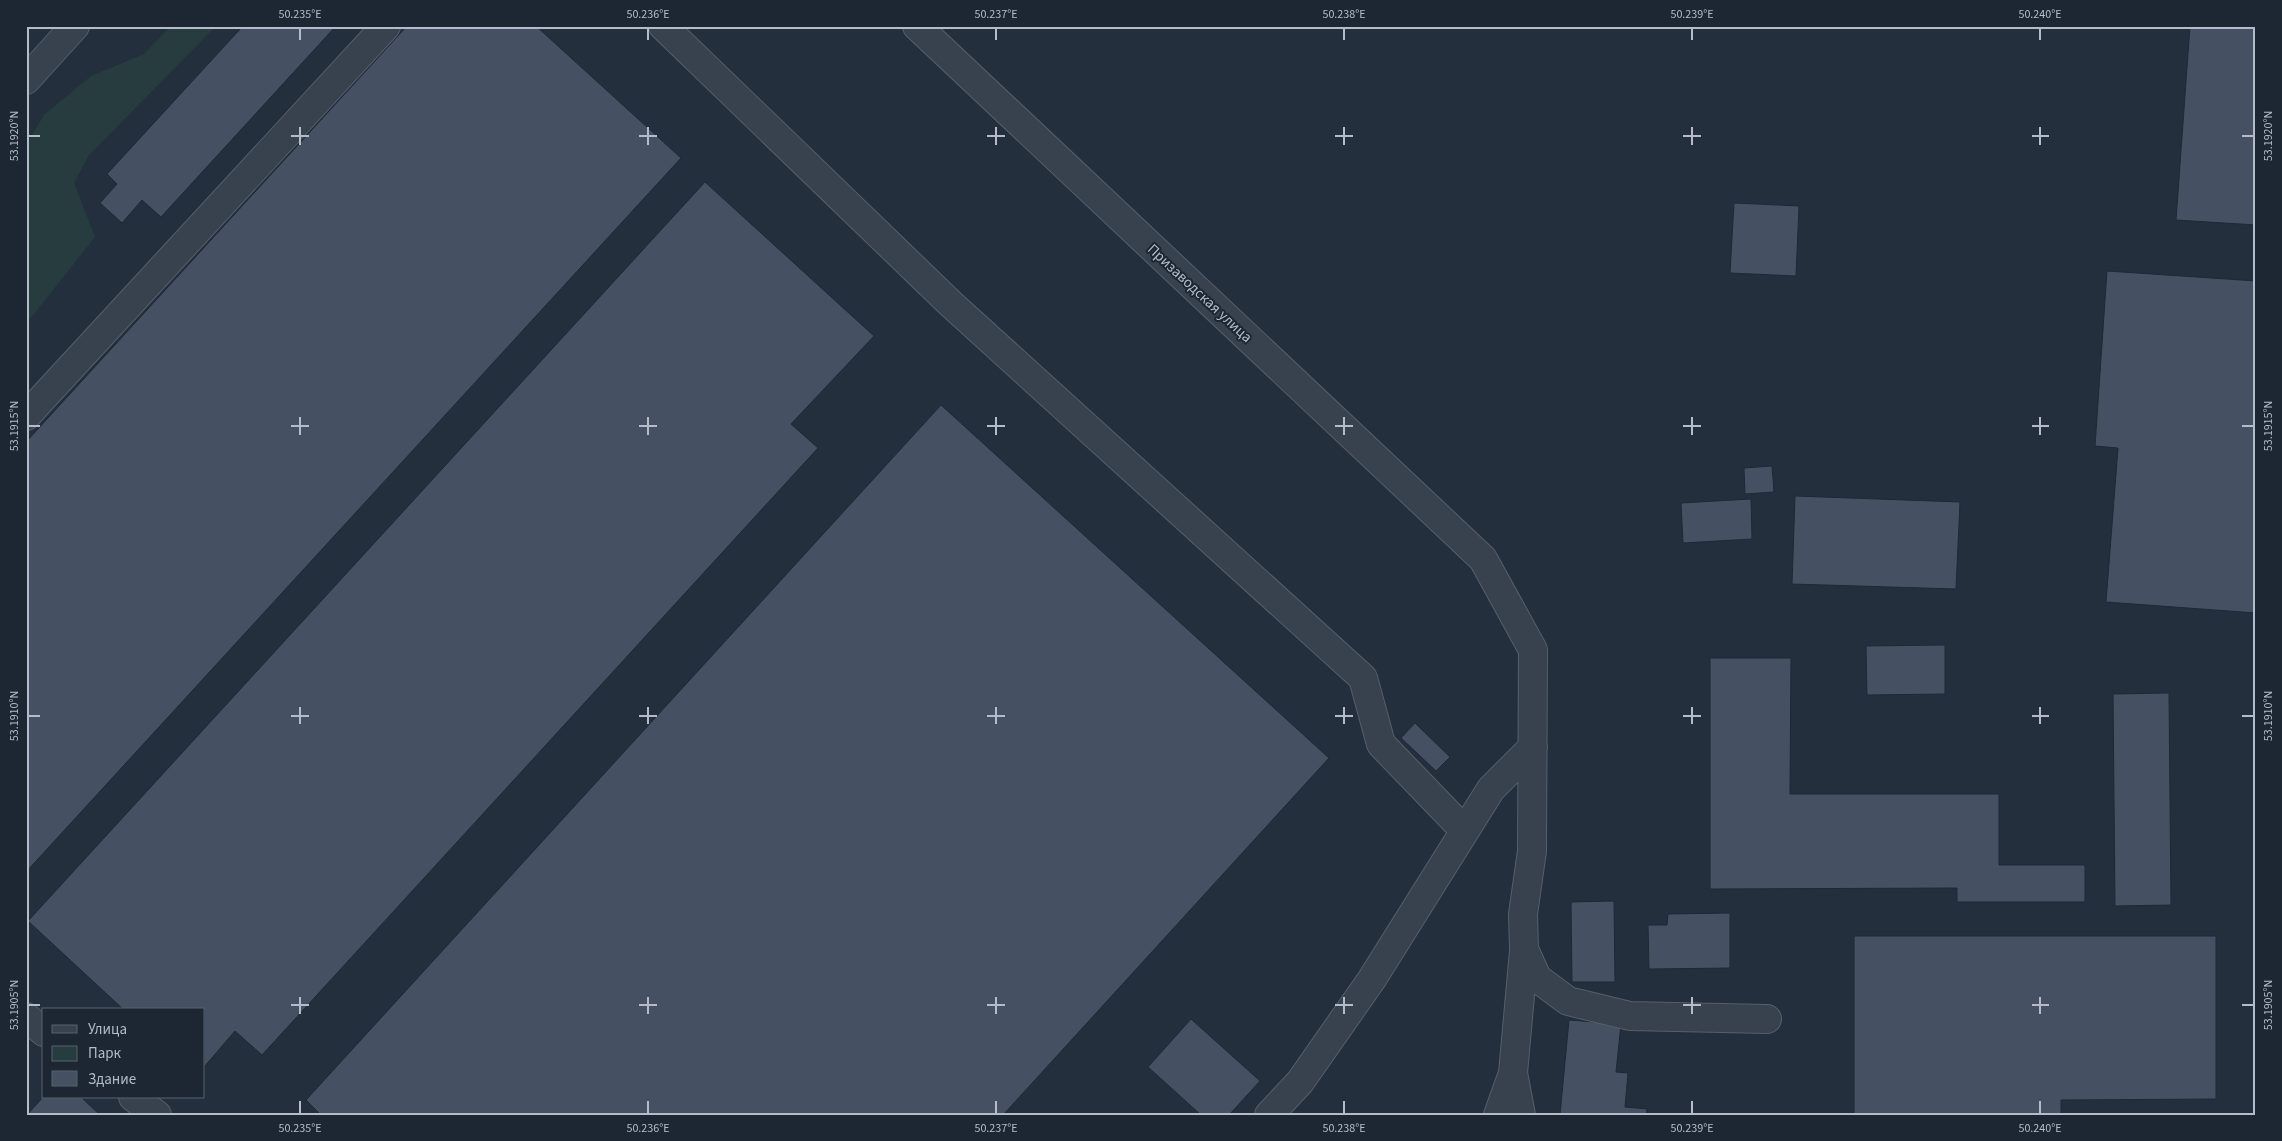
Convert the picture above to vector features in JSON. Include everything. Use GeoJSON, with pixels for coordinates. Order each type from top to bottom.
{"type":"FeatureCollection","features":[{"type":"Feature","properties":{"kind":"street"},"geometry":{"type":"LineString","coordinates":[[26,80],[75,26]]}},
{"type":"Feature","properties":{"kind":"street"},"geometry":{"type":"LineString","coordinates":[[26,416],[386,26]]}},
{"type":"Feature","properties":{"kind":"street"},"geometry":{"type":"LineString","coordinates":[[663,26],[951,304],[1363,678],[1382,744],[1464,830]]}},
{"type":"Feature","properties":{"kind":"street","name":"Призаводская улица"},"geometry":{"type":"LineString","coordinates":[[917,26],[1483,559],[1533,650],[1532,851],[1524,914],[1524,949],[1513,1073]]}},
{"type":"Feature","properties":{"kind":"street"},"geometry":{"type":"LineString","coordinates":[[1269,1115],[1300,1082],[1372,979],[1491,789],[1532,748]]}},
{"type":"Feature","properties":{"kind":"street"},"geometry":{"type":"LineString","coordinates":[[1524,949],[1537,978],[1568,1001],[1630,1016],[1767,1019]]}},
{"type":"Feature","properties":{"kind":"street"},"geometry":{"type":"LineString","coordinates":[[26,1017],[42,1030]]}},
{"type":"Feature","properties":{"kind":"street"},"geometry":{"type":"LineString","coordinates":[[1498,1115],[1513,1073]]}},
{"type":"Feature","properties":{"kind":"street"},"geometry":{"type":"LineString","coordinates":[[1513,1073],[1521,1115]]}},
{"type":"Feature","properties":{"kind":"street"},"geometry":{"type":"LineString","coordinates":[[134,1098],[157,1115]]}},
{"type":"Feature","properties":{"kind":"green space"},"geometry":{"type":"Polygon","coordinates":[[[171,26],[216,26],[89,155],[74,183],[95,237],[26,324],[26,145],[44,115],[91,76],[144,54],[171,26]]]}},
{"type":"Feature","properties":{"kind":"building"},"geometry":{"type":"Polygon","coordinates":[[[243,26],[336,26],[161,217],[142,200],[122,223],[100,203],[117,184],[107,174],[243,26]]]}},
{"type":"Feature","properties":{"kind":"building"},"geometry":{"type":"Polygon","coordinates":[[[407,26],[536,26],[681,158],[26,872],[26,442],[407,26]]]}},
{"type":"Feature","properties":{"kind":"building"},"geometry":{"type":"Polygon","coordinates":[[[2190,26],[2256,26],[2256,225],[2176,220],[2190,26]]]}},
{"type":"Feature","properties":{"kind":"building"},"geometry":{"type":"Polygon","coordinates":[[[705,182],[874,336],[791,424],[818,448],[262,1055],[235,1031],[205,1066],[205,1008],[122,1008],[28,921],[705,182]]]}},
{"type":"Feature","properties":{"kind":"building"},"geometry":{"type":"Polygon","coordinates":[[[1734,203],[1799,206],[1796,276],[1730,273],[1734,203]]]}},
{"type":"Feature","properties":{"kind":"building"},"geometry":{"type":"Polygon","coordinates":[[[2107,271],[2256,281],[2256,613],[2106,602],[2118,448],[2095,446],[2107,271]]]}},
{"type":"Feature","properties":{"kind":"building"},"geometry":{"type":"Polygon","coordinates":[[[941,405],[1329,758],[1003,1115],[321,1115],[306,1100],[941,405]]]}},
{"type":"Feature","properties":{"kind":"building"},"geometry":{"type":"Polygon","coordinates":[[[1772,466],[1774,492],[1745,494],[1744,468],[1772,466]]]}},
{"type":"Feature","properties":{"kind":"building"},"geometry":{"type":"Polygon","coordinates":[[[1795,496],[1960,502],[1956,589],[1792,584],[1795,496]]]}},
{"type":"Feature","properties":{"kind":"building"},"geometry":{"type":"Polygon","coordinates":[[[1751,499],[1752,539],[1683,543],[1681,503],[1751,499]]]}},
{"type":"Feature","properties":{"kind":"building"},"geometry":{"type":"Polygon","coordinates":[[[1945,645],[1945,694],[1867,695],[1866,646],[1945,645]]]}},
{"type":"Feature","properties":{"kind":"building"},"geometry":{"type":"Polygon","coordinates":[[[1710,658],[1791,658],[1790,794],[1999,794],[1999,865],[2085,865],[2085,902],[1957,902],[1957,888],[1710,889],[1710,658]]]}},
{"type":"Feature","properties":{"kind":"building"},"geometry":{"type":"Polygon","coordinates":[[[2169,693],[2171,905],[2115,906],[2113,694],[2169,693]]]}},
{"type":"Feature","properties":{"kind":"building"},"geometry":{"type":"Polygon","coordinates":[[[1415,723],[1450,757],[1436,771],[1401,738],[1415,723]]]}},
{"type":"Feature","properties":{"kind":"building"},"geometry":{"type":"Polygon","coordinates":[[[1614,901],[1615,982],[1572,982],[1571,902],[1614,901]]]}},
{"type":"Feature","properties":{"kind":"building"},"geometry":{"type":"Polygon","coordinates":[[[1730,913],[1730,968],[1649,969],[1648,925],[1667,925],[1668,914],[1730,913]]]}},
{"type":"Feature","properties":{"kind":"building"},"geometry":{"type":"Polygon","coordinates":[[[1854,936],[2216,936],[2216,1099],[2061,1100],[2061,1115],[1854,1115],[1854,936]]]}},
{"type":"Feature","properties":{"kind":"building"},"geometry":{"type":"Polygon","coordinates":[[[1191,1019],[1260,1081],[1229,1115],[1201,1115],[1148,1067],[1191,1019]]]}},
{"type":"Feature","properties":{"kind":"building"},"geometry":{"type":"Polygon","coordinates":[[[1569,1020],[1621,1024],[1616,1072],[1628,1073],[1625,1107],[1647,1109],[1646,1115],[1560,1115],[1569,1020]]]}},
{"type":"Feature","properties":{"kind":"building"},"geometry":{"type":"Polygon","coordinates":[[[42,1098],[82,1098],[100,1115],[27,1115],[42,1098]]]}}]}
